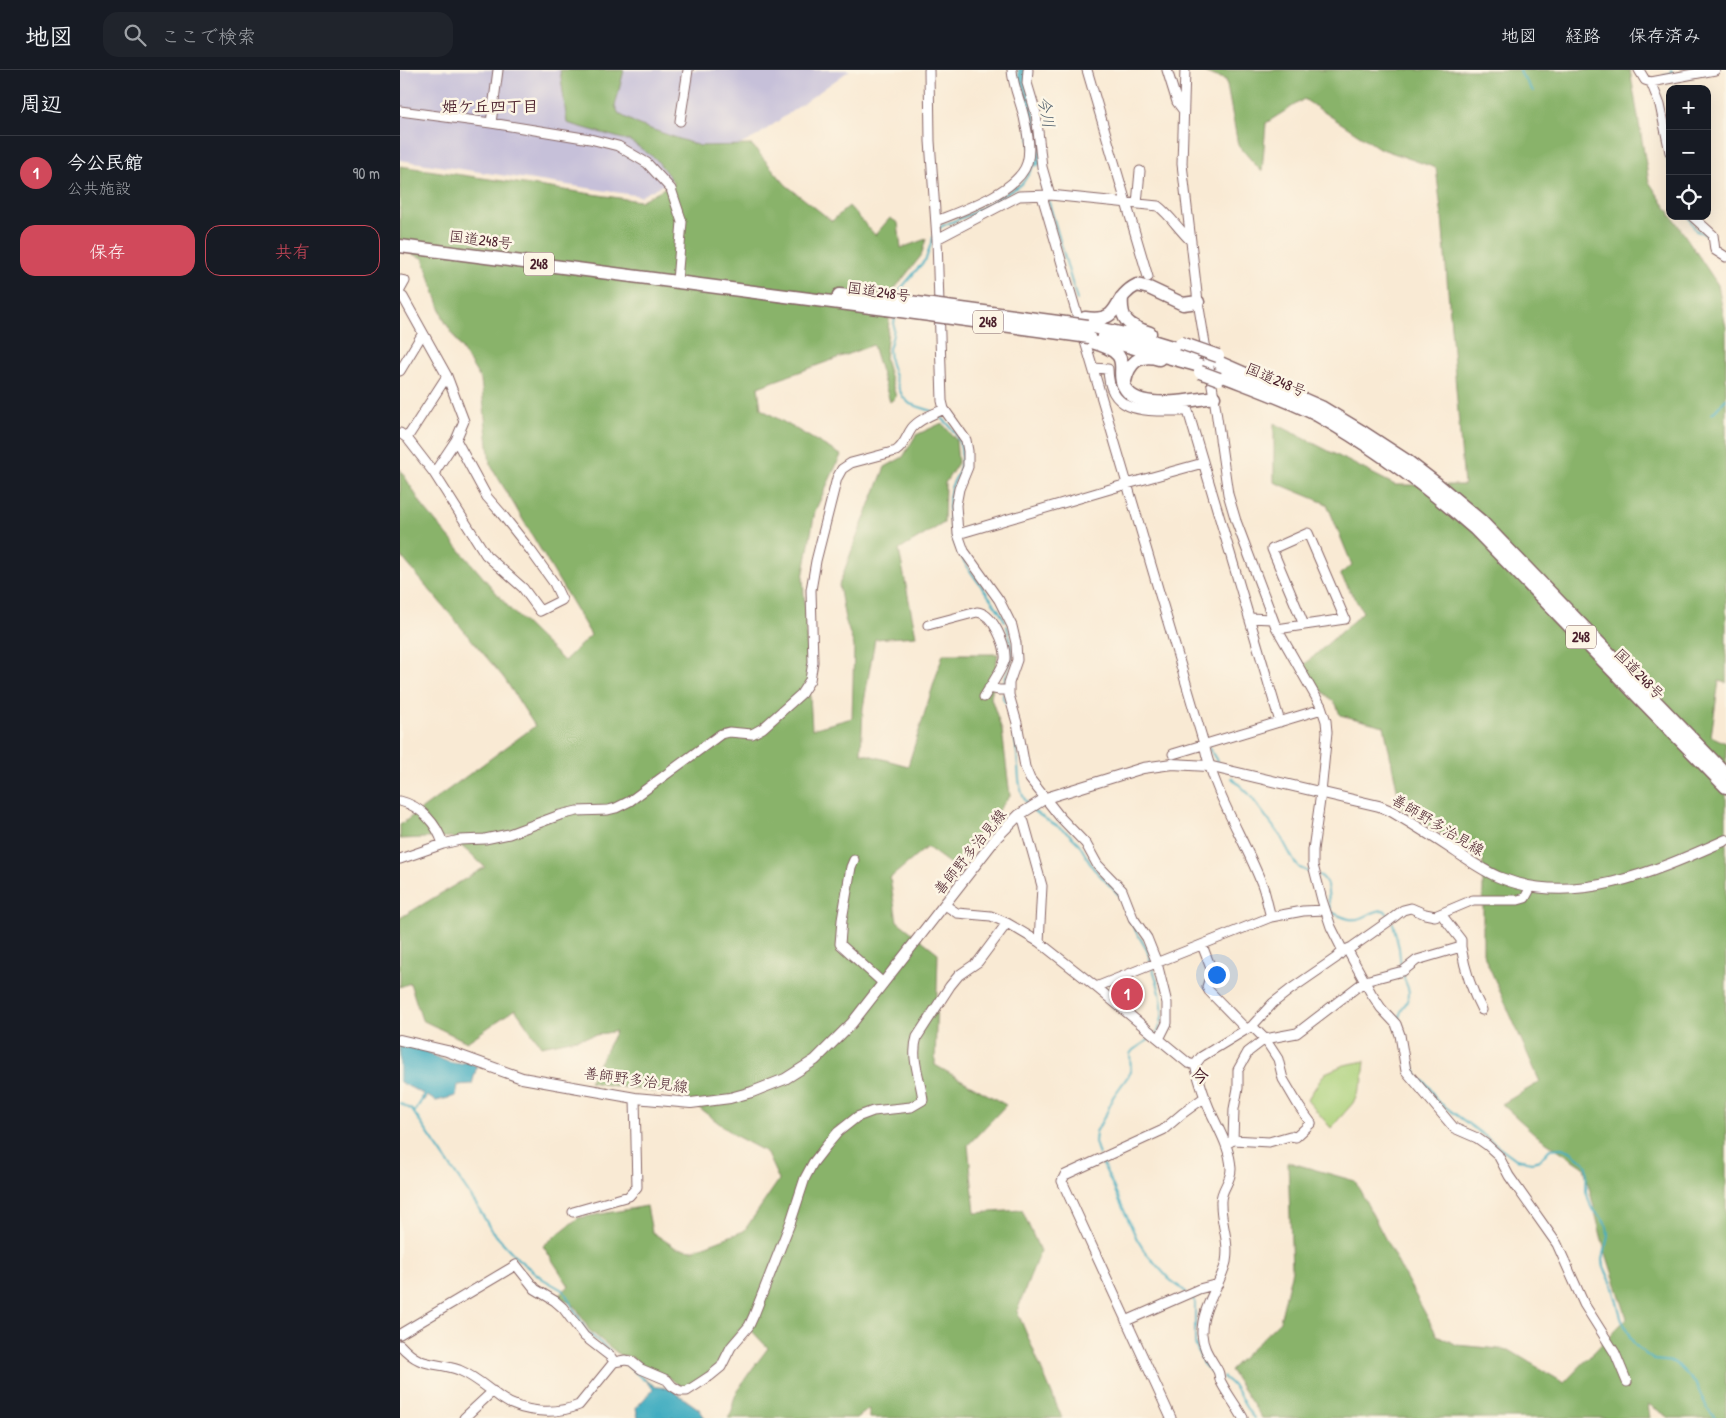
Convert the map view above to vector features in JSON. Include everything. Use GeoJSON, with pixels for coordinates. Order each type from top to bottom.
{"type":"FeatureCollection","features":[{"type":"Feature","properties":{"kind":"highway","name":"国道248号"},"geometry":{"type":"LineString","coordinates":[[400,246],[678,281],[886,304],[1072,334],[1088,331],[1139,336],[1195,354],[1308,412],[1359,441],[1402,469],[1432,492],[1475,529],[1726,787]]}},
{"type":"Feature","properties":{"kind":"highway"},"geometry":{"type":"LineString","coordinates":[[1198,302],[1183,304],[1149,288],[1137,285],[1130,288],[1110,315],[1088,331],[1118,355],[1122,362],[1124,386],[1128,392],[1140,399],[1186,401],[1214,397]]}},
{"type":"Feature","properties":{"kind":"highway"},"geometry":{"type":"LineString","coordinates":[[1122,297],[1122,314],[1126,321],[1141,330],[1181,343],[1220,367]]}},
{"type":"Feature","properties":{"kind":"highway","name":"国道248号"},"geometry":{"type":"LineString","coordinates":[[886,304],[1043,313],[1088,331],[1102,339],[1200,369],[1220,367],[1321,407],[1407,461],[1481,521],[1723,770]]}},
{"type":"Feature","properties":{"kind":"highway"},"geometry":{"type":"LineString","coordinates":[[1124,386],[1132,363],[1139,360],[1153,358],[1200,369]]}},
{"type":"Feature","properties":{"kind":"main road","name":"善師野多治見線"},"geometry":{"type":"LineString","coordinates":[[400,1040],[447,1050],[522,1078],[635,1098],[691,1103],[730,1098],[752,1092],[785,1079],[815,1060],[828,1048],[852,1023],[997,838],[1026,810],[1046,798],[1150,766],[1172,764],[1208,766],[1378,806],[1391,811],[1481,868],[1501,878],[1531,887],[1569,890],[1613,882],[1667,866],[1726,840]]}},
{"type":"Feature","properties":{"kind":"street"},"geometry":{"type":"LineString","coordinates":[[491,123],[498,70]]}},
{"type":"Feature","properties":{"kind":"street"},"geometry":{"type":"LineString","coordinates":[[680,121],[688,70]]}},
{"type":"Feature","properties":{"kind":"street"},"geometry":{"type":"LineString","coordinates":[[400,859],[460,840],[485,839],[510,834],[576,811],[616,808],[630,801],[721,734],[729,732],[752,734],[763,728],[806,688],[812,675],[812,590],[816,561],[840,473],[851,463],[901,448],[912,428],[938,412],[942,401],[937,239],[930,141],[929,70]]}},
{"type":"Feature","properties":{"kind":"street"},"geometry":{"type":"LineString","coordinates":[[936,224],[1010,185],[1019,177],[1027,165],[1029,152],[1028,138],[1020,100],[1012,80],[1012,70]]}},
{"type":"Feature","properties":{"kind":"street"},"geometry":{"type":"LineString","coordinates":[[1028,70],[1027,83],[1036,113],[1046,195],[1208,743],[1208,766],[1263,888],[1271,917]]}},
{"type":"Feature","properties":{"kind":"street"},"geometry":{"type":"LineString","coordinates":[[1086,70],[1148,277]]}},
{"type":"Feature","properties":{"kind":"street"},"geometry":{"type":"LineString","coordinates":[[1167,70],[1176,102],[1183,110]]}},
{"type":"Feature","properties":{"kind":"street"},"geometry":{"type":"LineString","coordinates":[[1185,70],[1182,164],[1198,302],[1228,494],[1272,618],[1322,709],[1328,732],[1313,850],[1313,865],[1325,910],[1345,950],[1364,981],[1381,1008],[1396,1024],[1400,1035],[1406,1071],[1454,1128],[1477,1138],[1492,1149],[1557,1244],[1584,1304],[1615,1353],[1627,1382]]}},
{"type":"Feature","properties":{"kind":"street"},"geometry":{"type":"LineString","coordinates":[[1639,70],[1645,80],[1651,82],[1715,70]]}},
{"type":"Feature","properties":{"kind":"street"},"geometry":{"type":"LineString","coordinates":[[1651,82],[1660,105],[1666,133]]}},
{"type":"Feature","properties":{"kind":"street"},"geometry":{"type":"LineString","coordinates":[[400,111],[590,139],[618,146],[647,162],[671,189],[682,222],[678,281]]}},
{"type":"Feature","properties":{"kind":"street"},"geometry":{"type":"LineString","coordinates":[[1137,204],[1140,170]]}},
{"type":"Feature","properties":{"kind":"street"},"geometry":{"type":"LineString","coordinates":[[937,239],[1015,197],[1046,195],[1158,206],[1191,241]]}},
{"type":"Feature","properties":{"kind":"street"},"geometry":{"type":"LineString","coordinates":[[1696,220],[1712,235],[1715,250],[1726,257]]}},
{"type":"Feature","properties":{"kind":"street"},"geometry":{"type":"LineString","coordinates":[[400,280],[405,281],[400,290]]}},
{"type":"Feature","properties":{"kind":"street"},"geometry":{"type":"LineString","coordinates":[[400,295],[403,297],[447,376],[464,421],[456,440],[434,473]]}},
{"type":"Feature","properties":{"kind":"street"},"geometry":{"type":"LineString","coordinates":[[400,372],[423,333]]}},
{"type":"Feature","properties":{"kind":"street"},"geometry":{"type":"LineString","coordinates":[[1097,368],[1108,369],[1109,381],[1115,395],[1122,403],[1135,410],[1188,411],[1280,722]]}},
{"type":"Feature","properties":{"kind":"street"},"geometry":{"type":"LineString","coordinates":[[447,376],[404,436],[434,473],[486,555],[523,588],[540,612],[562,600],[554,583],[537,559],[487,497],[456,440]]}},
{"type":"Feature","properties":{"kind":"street"},"geometry":{"type":"LineString","coordinates":[[938,412],[960,430],[966,440],[968,451],[968,467],[956,505],[958,534],[964,551],[1006,612],[1016,643],[1016,663],[1001,690],[984,697]]}},
{"type":"Feature","properties":{"kind":"street"},"geometry":{"type":"LineString","coordinates":[[958,534],[1131,482],[1203,463]]}},
{"type":"Feature","properties":{"kind":"street"},"geometry":{"type":"LineString","coordinates":[[1277,629],[1345,619],[1308,533],[1272,549],[1304,625]]}},
{"type":"Feature","properties":{"kind":"street"},"geometry":{"type":"LineString","coordinates":[[928,625],[977,612],[982,612],[994,623],[1005,660],[1001,690],[1017,723],[1025,767],[1030,779],[1060,817],[1086,844],[1097,864],[1122,890],[1133,918],[1147,938],[1167,1003],[1167,1023],[1159,1038]]}},
{"type":"Feature","properties":{"kind":"street"},"geometry":{"type":"LineString","coordinates":[[1249,618],[1272,618]]}},
{"type":"Feature","properties":{"kind":"street"},"geometry":{"type":"LineString","coordinates":[[1005,660],[1016,663]]}},
{"type":"Feature","properties":{"kind":"street"},"geometry":{"type":"LineString","coordinates":[[1173,754],[1322,709]]}},
{"type":"Feature","properties":{"kind":"street"},"geometry":{"type":"LineString","coordinates":[[400,801],[413,806],[424,814],[439,831],[443,844]]}},
{"type":"Feature","properties":{"kind":"street"},"geometry":{"type":"LineString","coordinates":[[1026,810],[1024,822],[1042,886],[1039,942]]}},
{"type":"Feature","properties":{"kind":"street"},"geometry":{"type":"LineString","coordinates":[[854,860],[851,867],[842,920],[840,944],[883,983]]}},
{"type":"Feature","properties":{"kind":"street"},"geometry":{"type":"LineString","coordinates":[[1195,1065],[1201,1057],[1249,1027],[1273,1003],[1403,910],[1411,908],[1435,916],[1473,900],[1518,900],[1525,898],[1531,887]]}},
{"type":"Feature","properties":{"kind":"street"},"geometry":{"type":"LineString","coordinates":[[945,906],[957,912],[981,914],[1007,923],[1039,942],[1188,1063],[1195,1065]]}},
{"type":"Feature","properties":{"kind":"street"},"geometry":{"type":"LineString","coordinates":[[1096,987],[1271,917],[1303,911],[1325,910]]}},
{"type":"Feature","properties":{"kind":"street"},"geometry":{"type":"LineString","coordinates":[[1441,914],[1462,940],[1461,947],[1466,972],[1473,993],[1482,1010]]}},
{"type":"Feature","properties":{"kind":"street"},"geometry":{"type":"LineString","coordinates":[[400,1334],[516,1265],[534,1290],[556,1301],[584,1336],[611,1357],[619,1361],[631,1361],[641,1369],[667,1380],[680,1391],[687,1391],[693,1388],[721,1367],[731,1347],[749,1326],[813,1163],[838,1132],[857,1117],[873,1111],[911,1107],[923,1100],[916,1065],[915,1044],[917,1037],[950,986],[959,976],[978,962],[1007,923]]}},
{"type":"Feature","properties":{"kind":"street"},"geometry":{"type":"LineString","coordinates":[[1202,944],[1212,970],[1207,987],[1209,991],[1265,1039],[1278,1060],[1283,1079],[1311,1123],[1296,1137],[1290,1136],[1269,1142],[1230,1142]]}},
{"type":"Feature","properties":{"kind":"street"},"geometry":{"type":"LineString","coordinates":[[1243,1418],[1206,1352],[1202,1334],[1206,1312],[1226,1261],[1228,1245],[1221,1201],[1222,1194],[1229,1182],[1231,1169],[1230,1142],[1238,1088],[1238,1070],[1248,1052],[1265,1039],[1297,1033],[1364,981],[1403,971],[1417,960],[1461,947]]}},
{"type":"Feature","properties":{"kind":"street"},"geometry":{"type":"LineString","coordinates":[[1195,1065],[1205,1097],[1230,1142]]}},
{"type":"Feature","properties":{"kind":"street"},"geometry":{"type":"LineString","coordinates":[[1171,1418],[1062,1181],[1066,1175],[1163,1130],[1205,1097]]}},
{"type":"Feature","properties":{"kind":"street"},"geometry":{"type":"LineString","coordinates":[[573,1212],[629,1196],[634,1192],[637,1186],[635,1098]]}},
{"type":"Feature","properties":{"kind":"street"},"geometry":{"type":"LineString","coordinates":[[1126,1321],[1188,1294],[1218,1284]]}},
{"type":"Feature","properties":{"kind":"street"},"geometry":{"type":"LineString","coordinates":[[400,1345],[412,1358],[421,1362],[460,1370],[473,1376],[501,1399],[527,1410],[572,1408],[582,1402],[597,1381],[619,1361]]}},
{"type":"Feature","properties":{"kind":"street"},"geometry":{"type":"LineString","coordinates":[[464,1418],[493,1391]]}},
{"type":"Feature","properties":{"kind":"shaded area"},"geometry":{"type":"Polygon","coordinates":[[[400,70],[850,70],[757,136],[641,196],[400,160],[400,70]]]}},
{"type":"Feature","properties":{"kind":"green space"},"geometry":{"type":"Polygon","coordinates":[[[560,70],[624,70],[615,106],[619,114],[639,125],[700,146],[752,145],[786,185],[832,221],[849,206],[875,235],[890,218],[898,223],[901,248],[926,239],[921,256],[892,292],[885,359],[896,397],[890,402],[873,345],[758,387],[761,409],[841,455],[815,511],[803,578],[812,729],[852,718],[854,646],[845,619],[839,585],[885,467],[903,457],[916,435],[942,423],[956,440],[958,463],[945,483],[944,523],[899,550],[916,636],[875,639],[863,708],[861,753],[908,766],[943,654],[998,654],[991,698],[1002,730],[1010,796],[953,866],[927,847],[890,878],[897,921],[938,953],[935,1065],[1006,1105],[968,1145],[975,1213],[1022,1210],[1040,1251],[1017,1311],[1062,1418],[869,1418],[869,1409],[857,1418],[728,1418],[738,1390],[768,1348],[751,1330],[740,1329],[727,1346],[719,1364],[692,1385],[682,1388],[670,1378],[643,1366],[632,1357],[621,1356],[589,1330],[576,1307],[558,1296],[569,1286],[543,1246],[578,1218],[647,1206],[652,1232],[676,1248],[693,1250],[744,1231],[779,1180],[766,1152],[736,1136],[683,1096],[589,1082],[616,1031],[541,1046],[515,1009],[467,1042],[422,1020],[410,983],[400,987],[400,918],[485,867],[451,837],[400,839],[400,825],[535,726],[504,678],[400,555],[400,469],[424,508],[511,610],[564,661],[591,635],[490,464],[481,380],[444,320],[423,258],[400,249],[400,166],[640,201],[674,183],[656,159],[630,141],[567,123],[560,70]]]}},
{"type":"Feature","properties":{"kind":"green space"},"geometry":{"type":"Polygon","coordinates":[[[1205,70],[1630,70],[1649,182],[1666,207],[1666,220],[1675,220],[1718,285],[1726,328],[1726,683],[1719,681],[1711,736],[1726,743],[1726,1418],[1670,1418],[1648,1404],[1650,1418],[1262,1418],[1230,1370],[1280,1321],[1292,1270],[1288,1162],[1355,1181],[1437,1335],[1457,1345],[1509,1350],[1564,1383],[1627,1318],[1603,1244],[1584,1167],[1536,1135],[1502,1104],[1540,1082],[1483,953],[1483,860],[1401,808],[1384,726],[1340,715],[1336,704],[1319,688],[1303,666],[1363,612],[1340,574],[1352,565],[1327,504],[1274,482],[1274,423],[1395,485],[1464,485],[1442,218],[1436,168],[1379,148],[1304,99],[1266,123],[1262,172],[1238,145],[1226,80],[1203,72],[1205,70]]]}},
{"type":"Feature","properties":{"kind":"green space"},"geometry":{"type":"Polygon","coordinates":[[[1365,1061],[1363,1081],[1353,1103],[1331,1128],[1307,1100],[1325,1073],[1344,1065],[1365,1061]]]}},
{"type":"Feature","properties":{"kind":"water"},"geometry":{"type":"Polygon","coordinates":[[[400,1045],[427,1050],[436,1057],[451,1063],[466,1062],[477,1066],[472,1084],[458,1085],[456,1096],[436,1101],[427,1096],[423,1101],[421,1099],[423,1094],[400,1082],[400,1045]]]}},
{"type":"Feature","properties":{"kind":"water"},"geometry":{"type":"Polygon","coordinates":[[[643,1378],[656,1387],[669,1388],[699,1409],[705,1418],[638,1418],[636,1408],[653,1389],[643,1378]]]}},
{"type":"Feature","properties":{"kind":"waterway","name":"今川"},"geometry":{"type":"LineString","coordinates":[[1023,70],[1036,161]]}},
{"type":"Feature","properties":{"kind":"waterway"},"geometry":{"type":"LineString","coordinates":[[1520,70],[1533,91]]}},
{"type":"Feature","properties":{"kind":"waterway"},"geometry":{"type":"LineString","coordinates":[[1664,76],[1672,72],[1671,70]]}},
{"type":"Feature","properties":{"kind":"waterway"},"geometry":{"type":"LineString","coordinates":[[939,229],[971,214],[1022,184],[1036,161]]}},
{"type":"Feature","properties":{"kind":"waterway"},"geometry":{"type":"LineString","coordinates":[[1048,199],[1077,300]]}},
{"type":"Feature","properties":{"kind":"waterway"},"geometry":{"type":"LineString","coordinates":[[1690,220],[1696,231],[1707,234]]}},
{"type":"Feature","properties":{"kind":"waterway"},"geometry":{"type":"LineString","coordinates":[[898,295],[898,292],[926,259],[934,234]]}},
{"type":"Feature","properties":{"kind":"waterway"},"geometry":{"type":"LineString","coordinates":[[895,315],[893,335],[889,349],[890,361],[899,389],[903,397],[910,404],[932,411]]}},
{"type":"Feature","properties":{"kind":"waterway"},"geometry":{"type":"LineString","coordinates":[[1712,414],[1726,399]]}},
{"type":"Feature","properties":{"kind":"waterway"},"geometry":{"type":"LineString","coordinates":[[938,415],[950,426],[961,447],[961,463],[949,498],[950,525],[954,542],[967,565],[1005,621]]}},
{"type":"Feature","properties":{"kind":"waterway"},"geometry":{"type":"LineString","coordinates":[[1003,686],[1012,656],[1007,626]]}},
{"type":"Feature","properties":{"kind":"waterway"},"geometry":{"type":"LineString","coordinates":[[1003,694],[1003,699],[1008,705]]}},
{"type":"Feature","properties":{"kind":"waterway"},"geometry":{"type":"LineString","coordinates":[[1010,714],[1016,744],[1020,787],[1028,804]]}},
{"type":"Feature","properties":{"kind":"waterway"},"geometry":{"type":"LineString","coordinates":[[1209,748],[1217,761]]}},
{"type":"Feature","properties":{"kind":"waterway"},"geometry":{"type":"LineString","coordinates":[[1232,778],[1249,794],[1281,837],[1295,863],[1300,868],[1311,873]]}},
{"type":"Feature","properties":{"kind":"waterway"},"geometry":{"type":"LineString","coordinates":[[1033,810],[1068,833],[1079,844],[1093,868],[1119,895],[1129,919],[1147,950],[1151,962]]}},
{"type":"Feature","properties":{"kind":"waterway"},"geometry":{"type":"LineString","coordinates":[[1319,875],[1326,882],[1331,912],[1346,918],[1357,919],[1384,910],[1390,916]]}},
{"type":"Feature","properties":{"kind":"waterway"},"geometry":{"type":"LineString","coordinates":[[1393,923],[1401,967]]}},
{"type":"Feature","properties":{"kind":"waterway"},"geometry":{"type":"LineString","coordinates":[[1152,966],[1162,1001],[1162,1018],[1156,1034]]}},
{"type":"Feature","properties":{"kind":"waterway"},"geometry":{"type":"LineString","coordinates":[[1400,1023],[1401,1011],[1409,993],[1403,974]]}},
{"type":"Feature","properties":{"kind":"waterway"},"geometry":{"type":"LineString","coordinates":[[1099,1155],[1095,1142],[1096,1132],[1113,1097],[1131,1072],[1130,1054],[1153,1037]]}},
{"type":"Feature","properties":{"kind":"waterway"},"geometry":{"type":"LineString","coordinates":[[1404,1037],[1418,1078],[1427,1085],[1436,1100],[1516,1159],[1532,1162],[1540,1160],[1550,1149],[1562,1148],[1570,1151],[1584,1162],[1587,1167],[1586,1191],[1591,1207],[1607,1227],[1608,1235],[1603,1260],[1604,1267],[1612,1284],[1621,1317],[1630,1337],[1635,1345],[1654,1360],[1674,1362],[1678,1365],[1696,1384],[1707,1408],[1715,1418]]}},
{"type":"Feature","properties":{"kind":"waterway"},"geometry":{"type":"LineString","coordinates":[[414,1113],[423,1098]]}},
{"type":"Feature","properties":{"kind":"waterway"},"geometry":{"type":"LineString","coordinates":[[400,1103],[412,1110],[478,1207],[491,1230],[518,1259],[543,1279],[564,1291],[586,1331],[610,1351]]}},
{"type":"Feature","properties":{"kind":"waterway"},"geometry":{"type":"LineString","coordinates":[[1102,1162],[1137,1239],[1145,1252],[1169,1279],[1186,1292]]}},
{"type":"Feature","properties":{"kind":"waterway"},"geometry":{"type":"LineString","coordinates":[[1190,1295],[1195,1302],[1195,1344],[1203,1364],[1216,1376]]}},
{"type":"Feature","properties":{"kind":"waterway"},"geometry":{"type":"LineString","coordinates":[[625,1363],[644,1380]]}},
{"type":"Feature","properties":{"kind":"waterway"},"geometry":{"type":"LineString","coordinates":[[1223,1377],[1234,1387],[1254,1418]]}},
{"type":"Feature","properties":{"kind":"place","name":"今公民館"},"geometry":{"type":"Point","coordinates":[1127,994]}},
{"type":"Feature","properties":{"kind":"district","name":"姫ケ丘四丁目"},"geometry":{"type":"Point","coordinates":[490,106]}},
{"type":"Feature","properties":{"kind":"district","name":"今"},"geometry":{"type":"Point","coordinates":[1200,1076]}}]}
